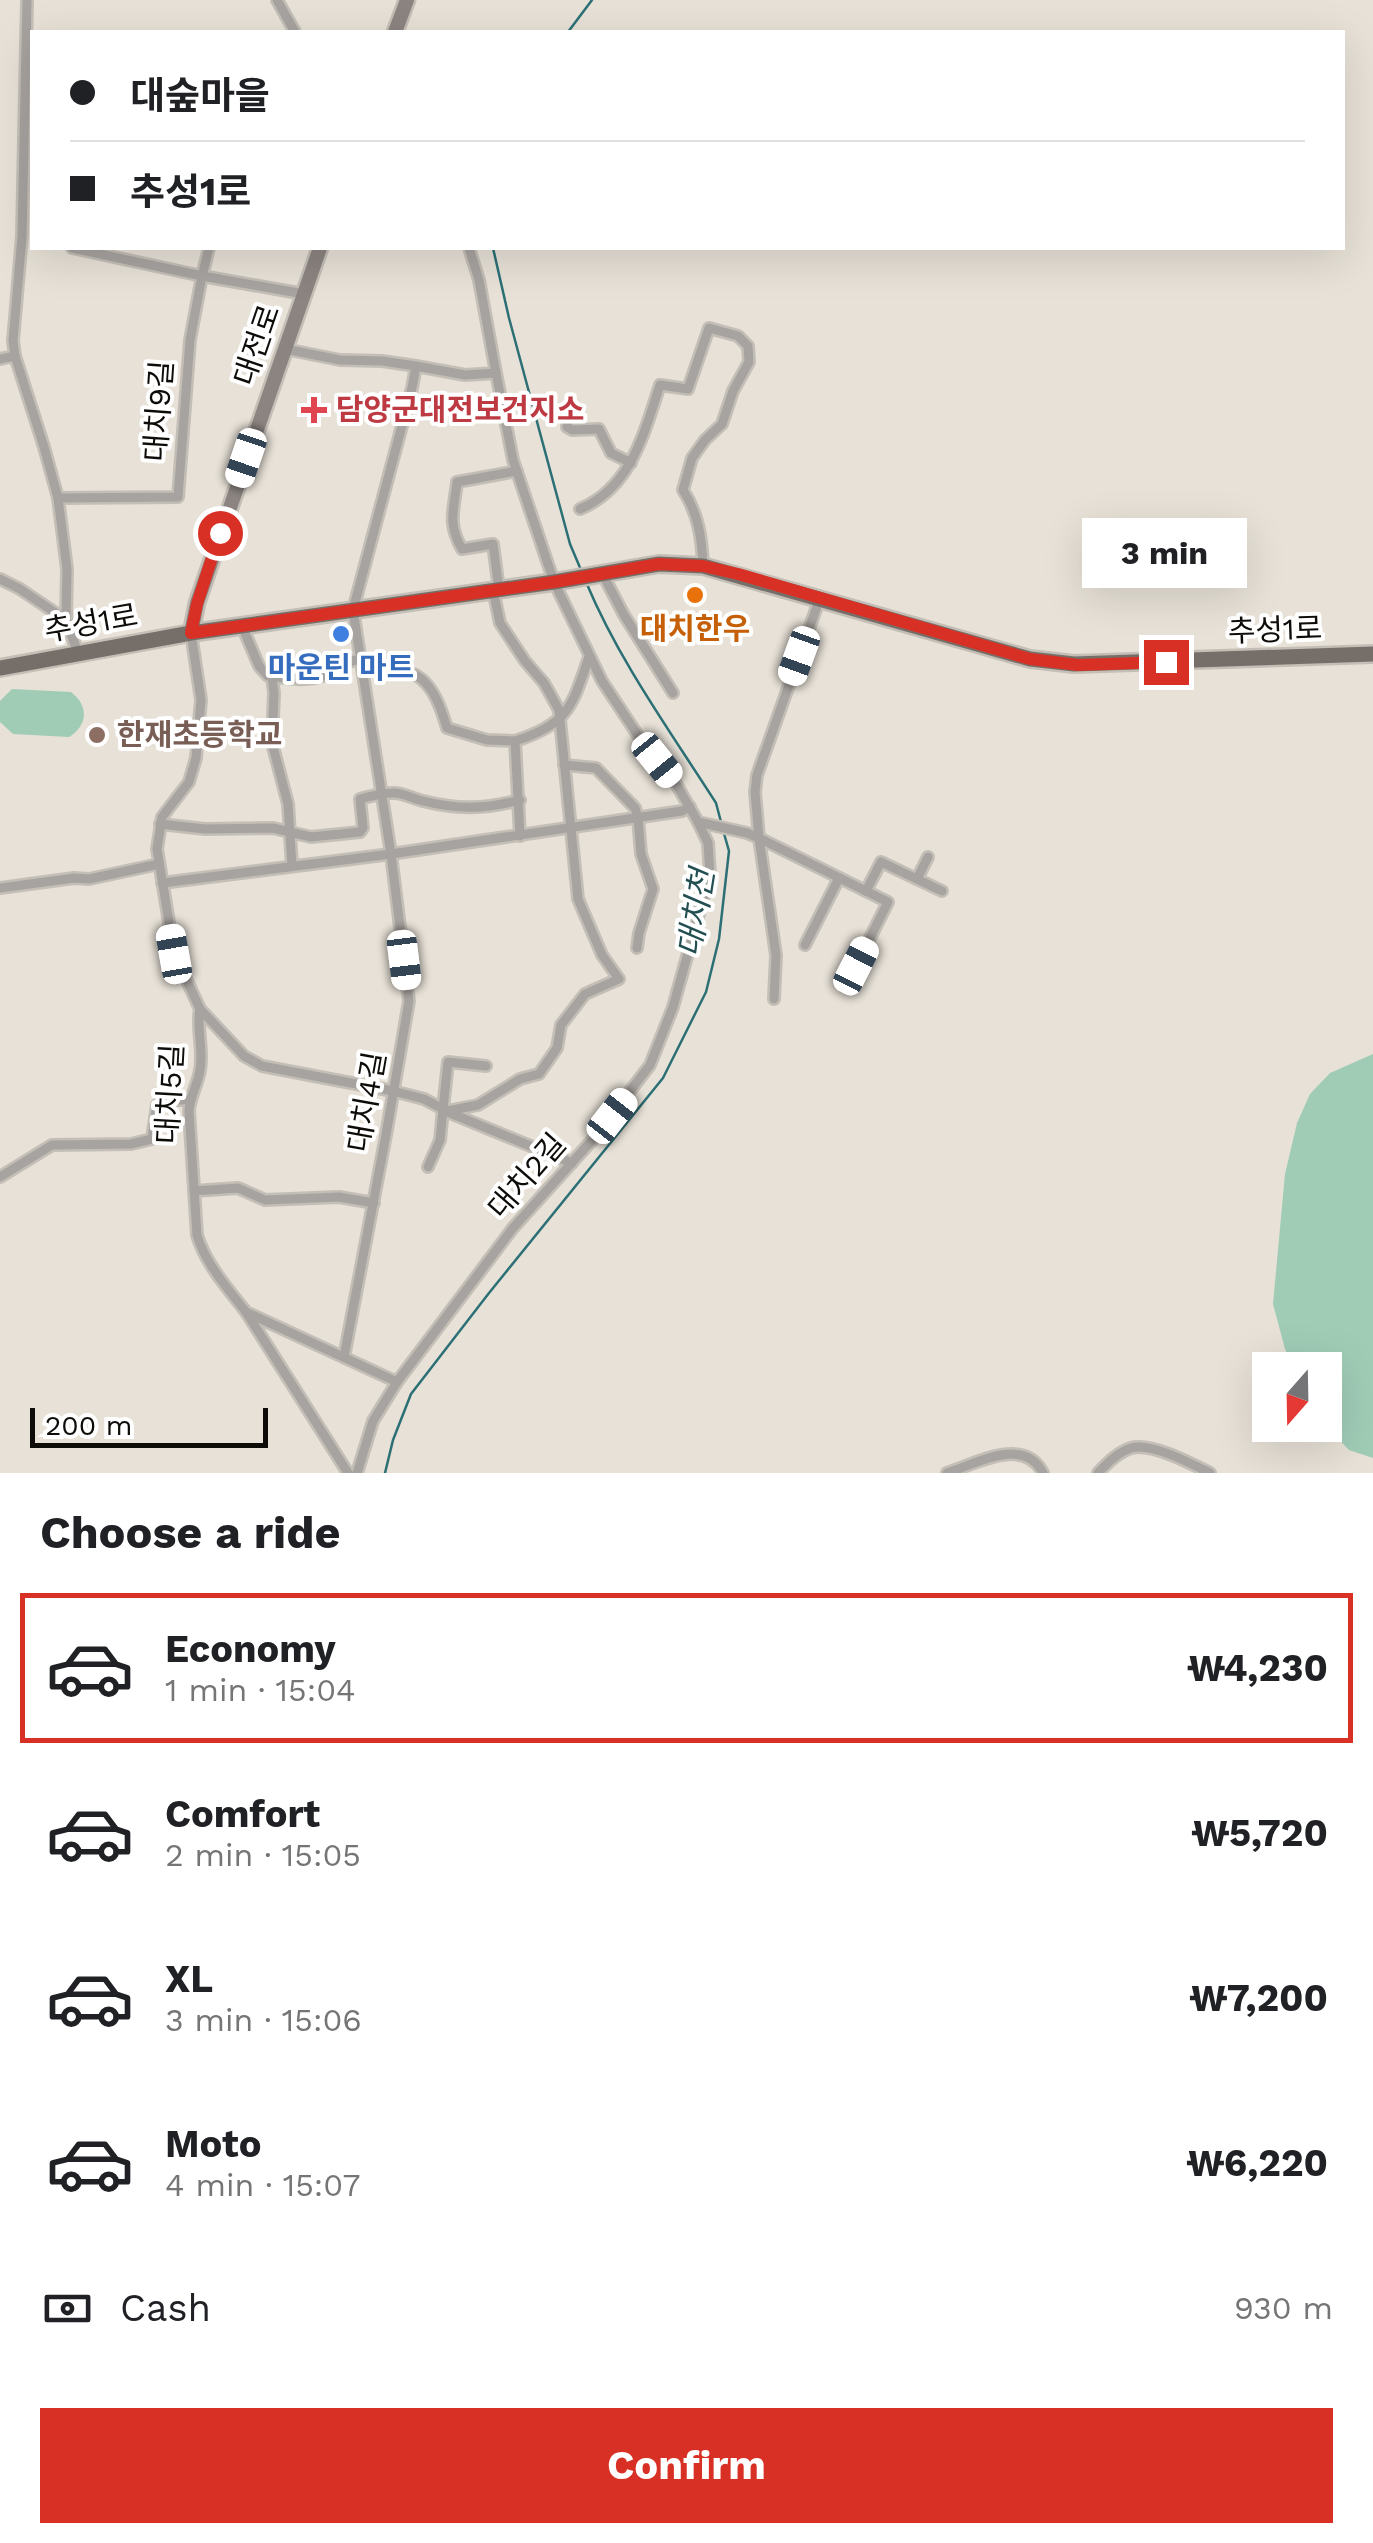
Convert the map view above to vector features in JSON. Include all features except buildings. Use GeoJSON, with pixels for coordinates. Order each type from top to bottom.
{"type":"FeatureCollection","features":[{"type":"Feature","properties":{"kind":"main road","name":"추성1로"},"geometry":{"type":"LineString","coordinates":[[0,668],[191,633],[659,564],[703,566],[1030,659],[1074,664],[1373,654]]}},
{"type":"Feature","properties":{"kind":"street"},"geometry":{"type":"LineString","coordinates":[[27,0],[27,237],[13,340],[58,498],[67,569],[66,620],[78,652]]}},
{"type":"Feature","properties":{"kind":"street"},"geometry":{"type":"LineString","coordinates":[[277,0],[294,30]]}},
{"type":"Feature","properties":{"kind":"street"},"geometry":{"type":"LineString","coordinates":[[397,30],[407,0]]}},
{"type":"Feature","properties":{"kind":"street"},"geometry":{"type":"LineString","coordinates":[[81,250],[304,294]]}},
{"type":"Feature","properties":{"kind":"street"},"geometry":{"type":"LineString","coordinates":[[202,276],[208,250]]}},
{"type":"Feature","properties":{"kind":"street","name":"대전로"},"geometry":{"type":"LineString","coordinates":[[191,633],[201,590],[319,250]]}},
{"type":"Feature","properties":{"kind":"street","name":"대치2길"},"geometry":{"type":"LineString","coordinates":[[357,1473],[373,1421],[397,1382],[514,1228],[595,1138],[650,1065],[668,1020],[710,874],[704,823],[639,738],[602,681],[554,582],[517,471],[470,250]]}},
{"type":"Feature","properties":{"kind":"street","name":"대치9길"},"geometry":{"type":"LineString","coordinates":[[58,498],[178,497],[190,340],[202,276]]}},
{"type":"Feature","properties":{"kind":"street"},"geometry":{"type":"LineString","coordinates":[[580,509],[594,503],[624,474],[638,451],[660,385],[688,389],[708,328],[738,336],[748,346],[749,362],[722,424],[692,458],[683,490],[695,508],[703,566]]}},
{"type":"Feature","properties":{"kind":"street"},"geometry":{"type":"LineString","coordinates":[[284,349],[464,375],[496,373]]}},
{"type":"Feature","properties":{"kind":"street"},"geometry":{"type":"LineString","coordinates":[[0,359],[15,356]]}},
{"type":"Feature","properties":{"kind":"street"},"geometry":{"type":"LineString","coordinates":[[353,610],[416,366]]}},
{"type":"Feature","properties":{"kind":"street"},"geometry":{"type":"LineString","coordinates":[[552,414],[568,417],[567,427],[572,430],[599,428],[611,452],[631,463]]}},
{"type":"Feature","properties":{"kind":"street"},"geometry":{"type":"LineString","coordinates":[[445,1110],[478,1104],[520,1079],[538,1074],[557,1048],[561,1025],[584,994],[619,978],[602,955],[578,899],[560,710],[500,623],[493,544],[462,548],[453,532],[457,482],[517,471]]}},
{"type":"Feature","properties":{"kind":"street"},"geometry":{"type":"LineString","coordinates":[[602,574],[673,694]]}},
{"type":"Feature","properties":{"kind":"street"},"geometry":{"type":"LineString","coordinates":[[0,579],[66,620]]}},
{"type":"Feature","properties":{"kind":"street"},"geometry":{"type":"LineString","coordinates":[[774,999],[776,956],[759,838],[757,775],[820,598]]}},
{"type":"Feature","properties":{"kind":"street","name":"대치4길"},"geometry":{"type":"LineString","coordinates":[[344,1357],[408,1001],[391,854],[353,610]]}},
{"type":"Feature","properties":{"kind":"street"},"geometry":{"type":"LineString","coordinates":[[242,626],[259,666],[272,677],[322,677],[360,659],[392,671],[402,670],[432,690],[439,700],[446,728],[487,740],[515,741],[560,720],[576,696],[590,657]]}},
{"type":"Feature","properties":{"kind":"street"},"geometry":{"type":"LineString","coordinates":[[191,633],[201,700],[196,758],[189,782],[160,824],[205,829],[273,828],[317,836],[360,832],[364,828],[360,798],[382,794],[399,793],[457,807],[489,808],[520,800]]}},
{"type":"Feature","properties":{"kind":"street"},"geometry":{"type":"LineString","coordinates":[[272,677],[272,743],[285,790],[292,866]]}},
{"type":"Feature","properties":{"kind":"street"},"geometry":{"type":"LineString","coordinates":[[515,741],[520,836]]}},
{"type":"Feature","properties":{"kind":"street"},"geometry":{"type":"LineString","coordinates":[[564,765],[596,768],[635,808],[641,854],[653,889],[637,948]]}},
{"type":"Feature","properties":{"kind":"street"},"geometry":{"type":"LineString","coordinates":[[162,883],[572,829],[690,807]]}},
{"type":"Feature","properties":{"kind":"street"},"geometry":{"type":"LineString","coordinates":[[704,823],[748,833],[888,902],[856,966]]}},
{"type":"Feature","properties":{"kind":"street","name":"대치5길"},"geometry":{"type":"LineString","coordinates":[[160,824],[158,864],[174,954],[200,1009],[200,1069],[190,1100],[200,1247],[348,1473]]}},
{"type":"Feature","properties":{"kind":"street"},"geometry":{"type":"LineString","coordinates":[[917,879],[928,858]]}},
{"type":"Feature","properties":{"kind":"street"},"geometry":{"type":"LineString","coordinates":[[866,892],[881,862],[942,891]]}},
{"type":"Feature","properties":{"kind":"street"},"geometry":{"type":"LineString","coordinates":[[0,888],[89,879],[158,864]]}},
{"type":"Feature","properties":{"kind":"street"},"geometry":{"type":"LineString","coordinates":[[805,945],[839,878]]}},
{"type":"Feature","properties":{"kind":"street"},"geometry":{"type":"LineString","coordinates":[[200,1009],[244,1056],[262,1066],[424,1098],[572,1163]]}},
{"type":"Feature","properties":{"kind":"street"},"geometry":{"type":"LineString","coordinates":[[428,1167],[440,1140],[448,1062],[486,1066]]}},
{"type":"Feature","properties":{"kind":"street"},"geometry":{"type":"LineString","coordinates":[[0,1177],[52,1146],[130,1144],[152,1139],[157,1106],[190,1100]]}},
{"type":"Feature","properties":{"kind":"street"},"geometry":{"type":"LineString","coordinates":[[194,1191],[238,1188],[265,1200],[339,1197],[374,1203]]}},
{"type":"Feature","properties":{"kind":"street"},"geometry":{"type":"LineString","coordinates":[[246,1312],[397,1382]]}},
{"type":"Feature","properties":{"kind":"street"},"geometry":{"type":"LineString","coordinates":[[1098,1473],[1130,1448],[1143,1446],[1201,1464],[1210,1473]]}},
{"type":"Feature","properties":{"kind":"street"},"geometry":{"type":"LineString","coordinates":[[947,1473],[1016,1452],[1032,1458],[1044,1473]]}},
{"type":"Feature","properties":{"kind":"green space"},"geometry":{"type":"Polygon","coordinates":[[[12,689],[71,692],[83,709],[80,727],[69,737],[13,734],[0,722],[0,701],[12,689]]]}},
{"type":"Feature","properties":{"kind":"green space"},"geometry":{"type":"Polygon","coordinates":[[[1373,1054],[1373,1458],[1349,1450],[1341,1442],[1342,1352],[1286,1352],[1273,1304],[1285,1174],[1297,1123],[1310,1094],[1330,1073],[1373,1054]]]}},
{"type":"Feature","properties":{"kind":"waterway","name":"대치천"},"geometry":{"type":"LineString","coordinates":[[570,30],[592,0]]}},
{"type":"Feature","properties":{"kind":"waterway","name":"대치천"},"geometry":{"type":"LineString","coordinates":[[493,250],[570,544],[581,570]]}},
{"type":"Feature","properties":{"kind":"waterway","name":"대치천"},"geometry":{"type":"LineString","coordinates":[[586,582],[630,668],[716,803],[721,822]]}},
{"type":"Feature","properties":{"kind":"waterway","name":"대치천"},"geometry":{"type":"LineString","coordinates":[[385,1473],[411,1394],[663,1078],[706,992],[719,939],[729,851],[723,830]]}},
{"type":"Feature","properties":{"kind":"place","name":"담양군대전보건지소"},"geometry":{"type":"Point","coordinates":[314,410]}},
{"type":"Feature","properties":{"kind":"place","name":"대치한우"},"geometry":{"type":"Point","coordinates":[695,595]}},
{"type":"Feature","properties":{"kind":"place","name":"마운틴 마트"},"geometry":{"type":"Point","coordinates":[341,634]}},
{"type":"Feature","properties":{"kind":"place","name":"한재초등학교"},"geometry":{"type":"Point","coordinates":[97,735]}},
{"type":"Feature","properties":{"kind":"route"},"geometry":{"type":"LineString","coordinates":[[220,533],[191,633],[659,564],[703,566],[738,574],[1030,659],[1078,665],[1166,662]]}}]}
